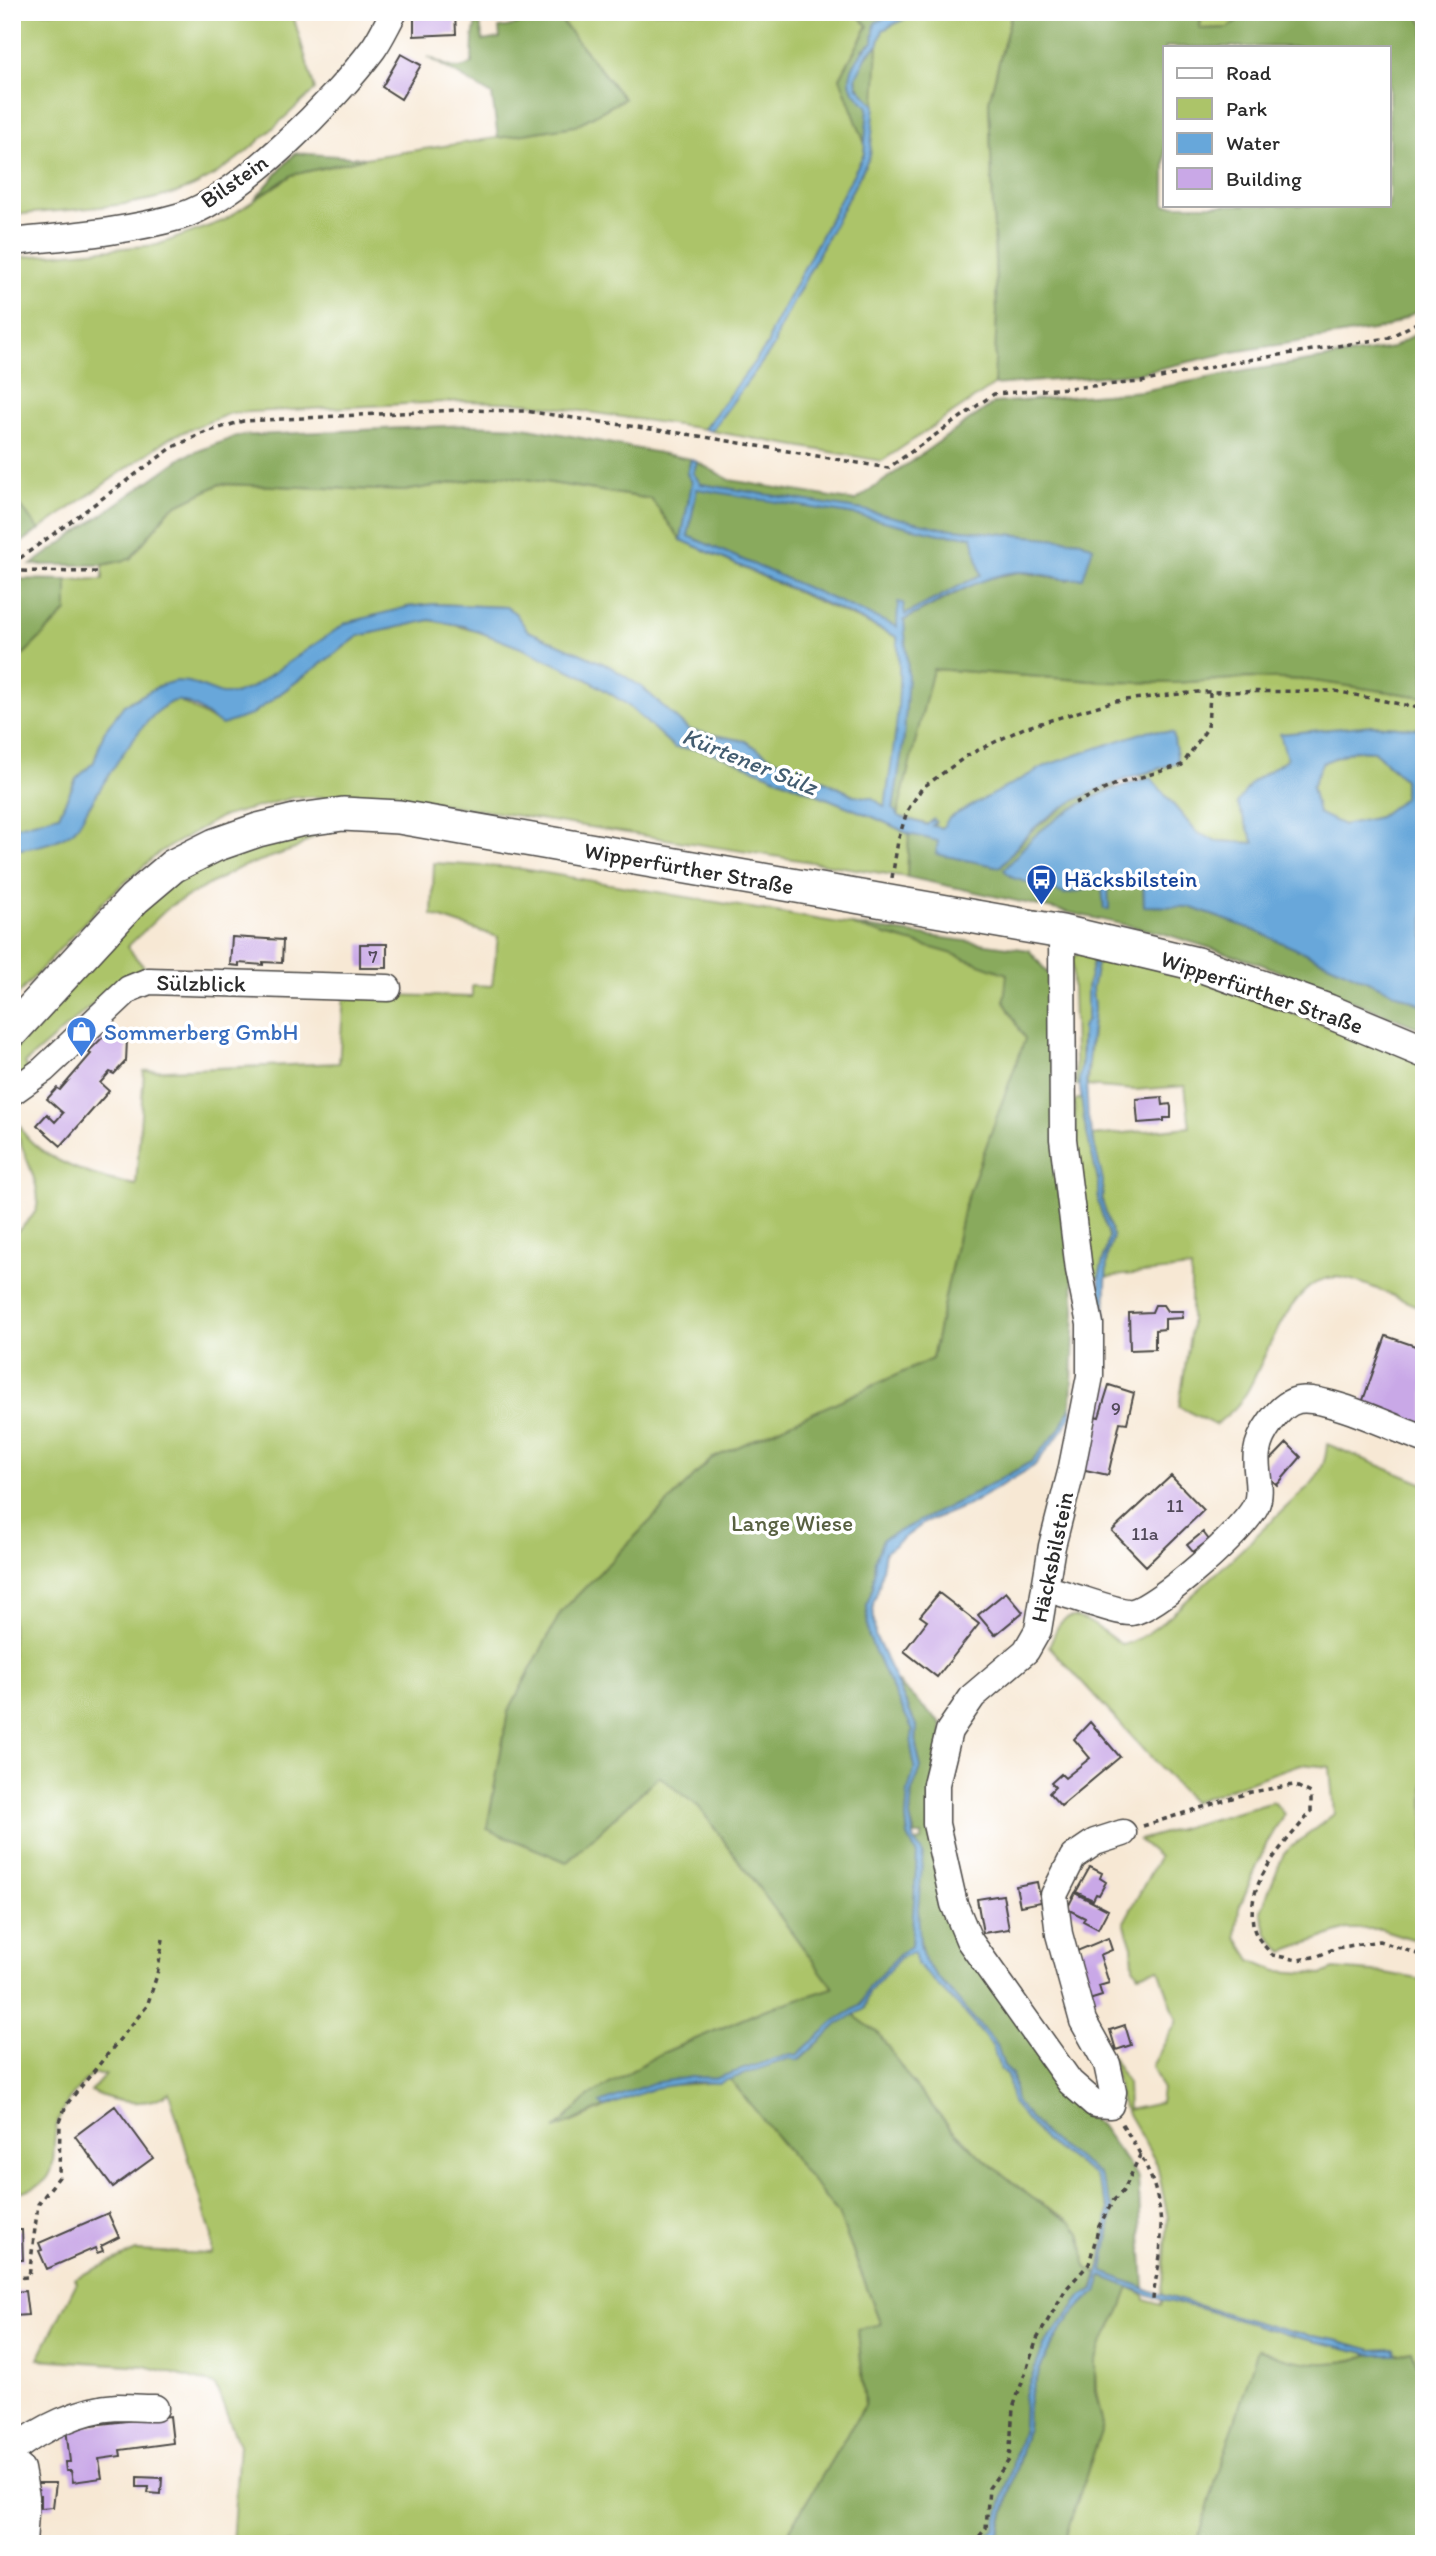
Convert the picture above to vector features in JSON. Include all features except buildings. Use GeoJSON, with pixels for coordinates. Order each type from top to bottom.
{"type":"FeatureCollection","features":[{"type":"Feature","properties":{"kind":"main road","name":"Wipperfürther Straße"},"geometry":{"type":"LineString","coordinates":[[12,1031],[134,899],[173,866],[215,845],[258,830],[299,820],[343,814],[399,817],[1062,932],[1197,964],[1328,1011],[1424,1051]]}},
{"type":"Feature","properties":{"kind":"street","name":"Bilstein"},"geometry":{"type":"LineString","coordinates":[[12,242],[115,232],[184,215],[223,194],[258,167],[321,110],[373,48],[394,12]]}},
{"type":"Feature","properties":{"kind":"street","name":"Häcksbilstein"},"geometry":{"type":"LineString","coordinates":[[1062,932],[1063,1139],[1079,1270],[1090,1324],[1090,1376],[1038,1630],[1026,1651],[973,1696],[949,1731],[936,1784],[936,1824],[954,1904],[970,1940],[1070,2082],[1095,2104],[1110,2105]]}},
{"type":"Feature","properties":{"kind":"street","name":"Sülzblick"},"geometry":{"type":"LineString","coordinates":[[12,1092],[43,1070],[129,989],[149,981],[388,988]]}},
{"type":"Feature","properties":{"kind":"street"},"geometry":{"type":"LineString","coordinates":[[1045,1588],[1117,1610],[1133,1612],[1178,1583],[1242,1526],[1257,1504],[1257,1452],[1263,1436],[1279,1411],[1295,1400],[1316,1400],[1424,1440]]}},
{"type":"Feature","properties":{"kind":"street"},"geometry":{"type":"LineString","coordinates":[[1110,2105],[1113,2092],[1107,2064],[1083,2021],[1059,1934],[1054,1895],[1073,1857],[1095,1842],[1123,1833]]}},
{"type":"Feature","properties":{"kind":"street"},"geometry":{"type":"LineString","coordinates":[[12,2451],[30,2438],[83,2414],[114,2407],[155,2408]]}},
{"type":"Feature","properties":{"kind":"street"},"geometry":{"type":"LineString","coordinates":[[12,2462],[20,2469],[26,2497],[23,2544]]}},
{"type":"Feature","properties":{"kind":"path"},"geometry":{"type":"LineString","coordinates":[[12,564],[173,447],[206,432],[243,421],[459,410],[525,411],[692,435],[888,468],[994,394],[1141,382],[1236,362],[1388,338],[1424,318]]}},
{"type":"Feature","properties":{"kind":"path"},"geometry":{"type":"LineString","coordinates":[[12,571],[99,572]]}},
{"type":"Feature","properties":{"kind":"path"},"geometry":{"type":"LineString","coordinates":[[887,901],[898,841],[907,811],[922,788],[968,755],[1024,728],[1115,701],[1210,692],[1335,691],[1424,709]]}},
{"type":"Feature","properties":{"kind":"path"},"geometry":{"type":"LineString","coordinates":[[1075,803],[1114,785],[1182,765],[1208,727],[1210,692]]}},
{"type":"Feature","properties":{"kind":"path"},"geometry":{"type":"LineString","coordinates":[[1123,1833],[1251,1792],[1294,1785],[1311,1793],[1311,1812],[1269,1862],[1252,1901],[1254,1931],[1272,1955],[1298,1960],[1318,1956],[1336,1948],[1379,1941],[1424,1956]]}},
{"type":"Feature","properties":{"kind":"path"},"geometry":{"type":"LineString","coordinates":[[12,2278],[29,2277],[38,2204],[59,2177],[60,2122],[66,2105],[147,2006],[157,1975],[163,1939]]}},
{"type":"Feature","properties":{"kind":"path"},"geometry":{"type":"LineString","coordinates":[[1110,2105],[1151,2173],[1161,2217],[1160,2255],[1153,2303]]}},
{"type":"Feature","properties":{"kind":"path"},"geometry":{"type":"LineString","coordinates":[[973,2544],[986,2528],[989,2488],[1009,2460],[1013,2408],[1037,2339],[1066,2289],[1089,2264],[1099,2227],[1113,2201],[1124,2190],[1141,2153]]}},
{"type":"Feature","properties":{"kind":"green space"},"geometry":{"type":"Polygon","coordinates":[[[12,12],[292,12],[315,90],[245,153],[198,184],[178,192],[132,203],[12,215],[12,12]]]}},
{"type":"Feature","properties":{"kind":"green space"},"geometry":{"type":"Polygon","coordinates":[[[478,12],[483,41],[500,38],[499,28],[517,25],[515,12],[554,12],[624,99],[575,126],[498,138],[492,95],[428,57],[455,68],[472,63],[478,12]]]}},
{"type":"Feature","properties":{"kind":"green space"},"geometry":{"type":"Polygon","coordinates":[[[554,12],[854,12],[868,25],[840,78],[865,144],[864,154],[771,331],[768,344],[704,429],[527,403],[465,401],[231,413],[171,437],[39,530],[12,495],[12,258],[157,245],[223,221],[292,175],[365,158],[575,126],[624,99],[554,12]]]}},
{"type":"Feature","properties":{"kind":"green space"},"geometry":{"type":"Polygon","coordinates":[[[854,12],[897,12],[875,23],[873,42],[863,49],[852,89],[869,107],[865,144],[840,78],[868,26],[854,12]]]}},
{"type":"Feature","properties":{"kind":"green space"},"geometry":{"type":"Polygon","coordinates":[[[912,12],[1012,12],[989,101],[997,312],[994,385],[882,461],[711,431],[774,346],[777,333],[870,156],[878,45],[883,30],[910,16],[912,12]]]}},
{"type":"Feature","properties":{"kind":"green space"},"geometry":{"type":"Polygon","coordinates":[[[1012,12],[1201,12],[1200,29],[1228,28],[1248,12],[1414,12],[1424,23],[1424,308],[1385,328],[1233,352],[1139,373],[994,385],[997,312],[989,101],[1012,12]]]}},
{"type":"Feature","properties":{"kind":"green space"},"geometry":{"type":"Polygon","coordinates":[[[1201,12],[1248,12],[1228,28],[1200,29],[1201,12]]]}},
{"type":"Feature","properties":{"kind":"green space"},"geometry":{"type":"Polygon","coordinates":[[[878,45],[875,105],[860,89],[856,78],[863,62],[878,45]]]}},
{"type":"Feature","properties":{"kind":"green space"},"geometry":{"type":"Polygon","coordinates":[[[295,153],[365,158],[292,175],[254,200],[295,153]]]}},
{"type":"Feature","properties":{"kind":"green space"},"geometry":{"type":"Polygon","coordinates":[[[1424,329],[1424,697],[1307,680],[1249,678],[1175,683],[1107,682],[933,669],[897,816],[893,810],[904,737],[908,673],[904,620],[982,580],[1019,572],[1069,580],[1093,547],[1081,541],[942,528],[863,510],[701,484],[693,473],[697,462],[730,480],[855,501],[994,403],[1142,391],[1239,372],[1392,348],[1424,329]]]}},
{"type":"Feature","properties":{"kind":"green space"},"geometry":{"type":"Polygon","coordinates":[[[466,425],[524,427],[691,459],[687,474],[692,482],[681,540],[651,499],[501,475],[404,491],[220,484],[171,508],[130,559],[103,565],[31,565],[183,457],[237,436],[466,425]]]}},
{"type":"Feature","properties":{"kind":"green space"},"geometry":{"type":"Polygon","coordinates":[[[501,475],[651,499],[681,540],[897,637],[901,673],[896,736],[885,807],[872,798],[854,795],[774,759],[745,741],[689,730],[643,688],[609,666],[528,631],[515,613],[506,607],[434,604],[407,607],[251,688],[234,694],[220,694],[189,682],[161,685],[124,705],[104,732],[94,762],[76,779],[59,815],[12,828],[12,666],[67,611],[67,580],[103,579],[103,565],[130,559],[171,508],[220,484],[404,491],[501,475]]]}},
{"type":"Feature","properties":{"kind":"green space"},"geometry":{"type":"Polygon","coordinates":[[[697,488],[861,516],[940,534],[973,536],[981,575],[904,615],[897,627],[688,536],[697,488]]]}},
{"type":"Feature","properties":{"kind":"green space"},"geometry":{"type":"Polygon","coordinates":[[[12,495],[39,530],[12,549],[12,495]]]}},
{"type":"Feature","properties":{"kind":"green space"},"geometry":{"type":"Polygon","coordinates":[[[12,579],[67,580],[67,611],[12,666],[12,579]]]}},
{"type":"Feature","properties":{"kind":"green space"},"geometry":{"type":"Polygon","coordinates":[[[430,620],[506,641],[579,674],[630,707],[675,748],[698,749],[723,756],[909,834],[907,877],[398,797],[295,797],[221,817],[160,852],[106,899],[12,1001],[12,850],[53,842],[74,830],[128,745],[152,716],[165,705],[178,700],[212,720],[251,715],[359,636],[430,620]]]}},
{"type":"Feature","properties":{"kind":"green space"},"geometry":{"type":"Polygon","coordinates":[[[933,669],[1107,682],[1175,683],[1249,678],[1307,680],[1424,697],[1424,729],[1372,725],[1287,759],[1252,782],[1255,843],[1216,841],[1197,833],[1151,778],[1141,780],[1140,776],[1178,762],[942,828],[897,816],[933,669]]]}},
{"type":"Feature","properties":{"kind":"green space"},"geometry":{"type":"Polygon","coordinates":[[[1354,750],[1374,751],[1404,780],[1404,798],[1379,817],[1343,825],[1318,814],[1312,787],[1322,763],[1354,750]]]}},
{"type":"Feature","properties":{"kind":"green space"},"geometry":{"type":"Polygon","coordinates":[[[1114,783],[1115,787],[1077,806],[1036,835],[1065,894],[1102,886],[1104,909],[1109,909],[1107,886],[1143,875],[1144,906],[1189,907],[1249,928],[1424,1006],[1424,1030],[1258,963],[1162,933],[907,877],[909,834],[939,841],[936,854],[1000,867],[1032,830],[1075,799],[1114,783]]]}},
{"type":"Feature","properties":{"kind":"green space"},"geometry":{"type":"Polygon","coordinates":[[[324,830],[295,849],[239,868],[170,906],[127,947],[148,972],[108,991],[25,1063],[30,1074],[12,1083],[12,1052],[121,925],[171,884],[227,852],[324,830]]]}},
{"type":"Feature","properties":{"kind":"green space"},"geometry":{"type":"Polygon","coordinates":[[[434,863],[516,868],[851,925],[951,953],[1008,974],[1004,1001],[1026,1039],[964,1207],[932,1359],[711,1459],[561,1612],[508,1712],[487,1828],[567,1862],[659,1775],[699,1807],[833,1988],[764,2010],[658,2055],[588,2097],[557,2127],[654,2088],[730,2079],[838,2213],[881,2325],[858,2330],[865,2405],[781,2544],[232,2544],[239,2445],[215,2385],[145,2366],[38,2359],[77,2282],[75,2278],[136,2251],[212,2254],[212,2236],[169,2092],[151,2101],[120,2101],[91,2091],[106,2074],[92,2074],[60,2116],[49,2175],[33,2188],[18,2192],[18,2176],[12,2176],[12,1236],[33,1215],[38,1202],[37,1190],[17,1135],[12,1112],[26,1136],[48,1154],[76,1169],[136,1185],[144,1071],[339,1063],[344,994],[472,997],[472,985],[492,986],[498,937],[432,915],[434,863]]]}},
{"type":"Feature","properties":{"kind":"green space","name":"Lange Wiese"},"geometry":{"type":"Polygon","coordinates":[[[851,925],[1029,950],[1050,976],[1075,1310],[1071,1406],[1059,1430],[1031,1462],[883,1539],[875,1560],[873,1587],[867,1604],[868,1635],[913,1730],[911,1746],[915,1767],[908,1791],[906,1818],[908,1836],[917,1855],[911,1946],[868,1988],[861,2005],[835,2021],[797,2055],[791,2054],[717,2078],[692,2077],[601,2103],[605,2107],[555,2129],[588,2097],[658,2055],[764,2010],[833,1988],[699,1807],[659,1776],[567,1862],[487,1829],[508,1712],[561,1612],[711,1459],[932,1359],[964,1207],[1025,1039],[1004,1001],[1007,974],[950,953],[851,925]]]}},
{"type":"Feature","properties":{"kind":"green space"},"geometry":{"type":"Polygon","coordinates":[[[1085,949],[1169,967],[1424,1063],[1424,1309],[1352,1280],[1325,1279],[1310,1287],[1296,1301],[1273,1338],[1245,1395],[1229,1413],[1215,1425],[1179,1407],[1191,1328],[1191,1268],[1106,1277],[1107,1256],[1113,1237],[1102,1201],[1103,1181],[1092,1136],[1190,1127],[1185,1086],[1135,1090],[1087,1086],[1094,1009],[1092,989],[1097,964],[1093,962],[1087,989],[1087,1020],[1082,1027],[1080,1085],[1076,1085],[1072,958],[1085,949]]]}},
{"type":"Feature","properties":{"kind":"green space"},"geometry":{"type":"Polygon","coordinates":[[[1077,1099],[1082,1099],[1084,1120],[1098,1180],[1098,1201],[1109,1237],[1099,1277],[1091,1278],[1081,1225],[1074,1103],[1077,1099]]]}},
{"type":"Feature","properties":{"kind":"green space"},"geometry":{"type":"Polygon","coordinates":[[[1327,1444],[1424,1484],[1424,1943],[1381,1929],[1347,1929],[1283,1952],[1267,1934],[1261,1911],[1284,1853],[1334,1814],[1330,1767],[1300,1764],[1192,1802],[1049,1646],[1059,1625],[1074,1617],[1092,1623],[1123,1645],[1144,1636],[1172,1615],[1312,1483],[1323,1465],[1327,1444]]]}},
{"type":"Feature","properties":{"kind":"green space"},"geometry":{"type":"Polygon","coordinates":[[[897,1682],[942,1725],[944,1900],[1077,2110],[1100,2125],[1138,2178],[1144,2288],[1103,2272],[1113,2209],[1098,2173],[1047,2137],[1016,2102],[1012,2074],[1004,2067],[997,2045],[925,1963],[918,1921],[921,1857],[915,1842],[922,1841],[922,1835],[915,1835],[910,1817],[912,1791],[921,1768],[916,1746],[917,1728],[897,1682]]]}},
{"type":"Feature","properties":{"kind":"green space"},"geometry":{"type":"Polygon","coordinates":[[[1274,1802],[1284,1814],[1266,1845],[1239,1908],[1236,1936],[1251,1960],[1277,1971],[1322,1974],[1334,1969],[1385,1973],[1424,1980],[1424,2387],[1412,2351],[1396,2354],[1395,2349],[1372,2350],[1294,2333],[1162,2295],[1168,2218],[1157,2164],[1121,2102],[1111,2055],[1127,2083],[1128,2110],[1160,2103],[1162,2089],[1152,2066],[1177,2021],[1159,1969],[1138,1974],[1133,1966],[1132,1947],[1124,1922],[1159,1857],[1139,1840],[1274,1802]]]}},
{"type":"Feature","properties":{"kind":"green space"},"geometry":{"type":"Polygon","coordinates":[[[914,1951],[993,2047],[1000,2069],[1008,2075],[1045,2141],[1094,2175],[1109,2209],[1099,2274],[1084,2267],[1080,2233],[1066,2218],[1031,2197],[979,2155],[948,2125],[911,2081],[879,2034],[853,2015],[864,2009],[869,1992],[901,1956],[914,1951]]]}},
{"type":"Feature","properties":{"kind":"green space"},"geometry":{"type":"Polygon","coordinates":[[[853,2015],[879,2034],[911,2081],[948,2125],[979,2155],[1031,2197],[1072,2223],[1080,2233],[1085,2267],[1098,2274],[1093,2289],[1082,2296],[1044,2346],[1024,2397],[1023,2428],[995,2530],[986,2537],[986,2544],[781,2544],[865,2405],[858,2329],[881,2324],[838,2213],[730,2079],[790,2058],[800,2060],[838,2024],[853,2015]]]}},
{"type":"Feature","properties":{"kind":"green space"},"geometry":{"type":"Polygon","coordinates":[[[1102,2276],[1129,2287],[1095,2363],[1095,2390],[1103,2425],[1063,2544],[990,2544],[990,2540],[1000,2533],[1026,2433],[1029,2400],[1035,2382],[1056,2338],[1076,2311],[1097,2292],[1102,2276]]]}},
{"type":"Feature","properties":{"kind":"green space"},"geometry":{"type":"Polygon","coordinates":[[[1129,2287],[1144,2294],[1145,2300],[1161,2305],[1162,2300],[1195,2307],[1292,2336],[1371,2354],[1341,2362],[1309,2363],[1285,2359],[1258,2349],[1196,2544],[1063,2544],[1103,2425],[1096,2390],[1095,2363],[1129,2287]]]}},
{"type":"Feature","properties":{"kind":"green space"},"geometry":{"type":"Polygon","coordinates":[[[1258,2348],[1292,2360],[1317,2363],[1342,2362],[1371,2354],[1412,2351],[1424,2387],[1424,2544],[1196,2544],[1258,2348]]]}},
{"type":"Feature","properties":{"kind":"water"},"geometry":{"type":"Polygon","coordinates":[[[897,12],[912,12],[910,16],[883,30],[878,45],[868,53],[856,77],[857,86],[875,105],[870,156],[777,333],[774,346],[711,431],[704,429],[768,344],[771,331],[864,154],[868,107],[853,90],[850,77],[859,57],[873,42],[875,23],[897,12]]]}},
{"type":"Feature","properties":{"kind":"water","name":"Kürtener Sülz"},"geometry":{"type":"Polygon","coordinates":[[[691,459],[697,462],[693,473],[701,484],[863,510],[942,528],[1081,541],[1093,547],[1083,578],[1066,579],[1027,572],[1005,574],[960,590],[904,620],[908,673],[904,737],[893,809],[898,816],[927,825],[934,819],[936,822],[932,826],[942,828],[949,818],[1047,765],[1150,730],[1173,733],[1178,762],[1101,788],[1065,806],[1032,830],[1000,867],[936,854],[938,841],[909,834],[723,756],[698,749],[675,748],[625,703],[582,676],[464,626],[430,620],[359,636],[251,715],[222,725],[186,703],[169,703],[156,713],[129,745],[73,831],[44,845],[12,850],[12,828],[59,815],[76,779],[94,762],[104,732],[124,705],[161,685],[176,681],[189,682],[221,694],[234,694],[251,688],[346,623],[407,607],[434,604],[506,607],[515,613],[528,631],[609,666],[643,688],[689,730],[745,741],[774,759],[853,795],[872,798],[885,807],[898,701],[897,637],[681,540],[692,482],[687,474],[691,459]],[[697,489],[688,536],[897,627],[898,602],[903,603],[905,615],[981,575],[972,536],[940,534],[861,516],[697,489]]]}},
{"type":"Feature","properties":{"kind":"water"},"geometry":{"type":"Polygon","coordinates":[[[1372,725],[1424,729],[1424,1006],[1249,928],[1189,907],[1144,906],[1143,875],[1108,886],[1109,909],[1104,909],[1102,886],[1065,894],[1013,878],[1004,870],[1033,837],[1064,814],[1105,792],[1151,778],[1197,833],[1216,841],[1254,843],[1237,803],[1252,782],[1287,759],[1280,734],[1372,725]],[[1354,750],[1322,763],[1312,787],[1318,813],[1343,825],[1379,817],[1404,798],[1404,779],[1374,751],[1354,750]]]}},
{"type":"Feature","properties":{"kind":"water"},"geometry":{"type":"Polygon","coordinates":[[[1093,962],[1097,963],[1092,989],[1094,1009],[1086,1080],[1088,1118],[1103,1181],[1102,1201],[1113,1237],[1107,1256],[1104,1344],[1100,1344],[1102,1318],[1099,1277],[1109,1237],[1098,1201],[1098,1180],[1084,1120],[1079,1080],[1082,1027],[1087,1020],[1087,989],[1093,962]]]}},
{"type":"Feature","properties":{"kind":"water"},"geometry":{"type":"Polygon","coordinates":[[[1071,1406],[1072,1415],[1063,1430],[1034,1466],[968,1505],[924,1523],[885,1552],[873,1604],[875,1635],[917,1728],[916,1746],[921,1768],[912,1791],[910,1817],[915,1842],[923,1854],[918,1908],[920,1946],[925,1963],[997,2045],[1004,2067],[1012,2074],[1016,2102],[1047,2137],[1098,2173],[1113,2208],[1103,2272],[1162,2295],[1294,2333],[1372,2350],[1395,2349],[1396,2354],[1371,2354],[1292,2336],[1196,2307],[1162,2300],[1102,2276],[1097,2292],[1075,2311],[1065,2324],[1040,2368],[1029,2400],[1026,2433],[999,2533],[990,2540],[990,2544],[986,2544],[986,2537],[995,2529],[1023,2428],[1024,2397],[1044,2346],[1082,2296],[1094,2289],[1102,2264],[1109,2209],[1094,2175],[1045,2141],[1012,2103],[1008,2075],[1000,2069],[993,2047],[966,2014],[917,1964],[914,1952],[901,1957],[869,1992],[864,2009],[838,2024],[799,2060],[790,2058],[719,2083],[692,2082],[655,2088],[605,2107],[600,2103],[653,2083],[692,2077],[717,2078],[791,2054],[797,2055],[835,2021],[861,2005],[868,1988],[911,1946],[917,1855],[908,1836],[906,1818],[908,1791],[915,1767],[911,1746],[913,1730],[868,1635],[867,1604],[873,1587],[875,1560],[883,1539],[1031,1462],[1059,1430],[1071,1406]]]}},
{"type":"Feature","properties":{"kind":"place","name":"Häcksbilstein"},"geometry":{"type":"Point","coordinates":[1041,906]}},
{"type":"Feature","properties":{"kind":"place","name":"Sommerberg GmbH"},"geometry":{"type":"Point","coordinates":[81,1059]}}]}
